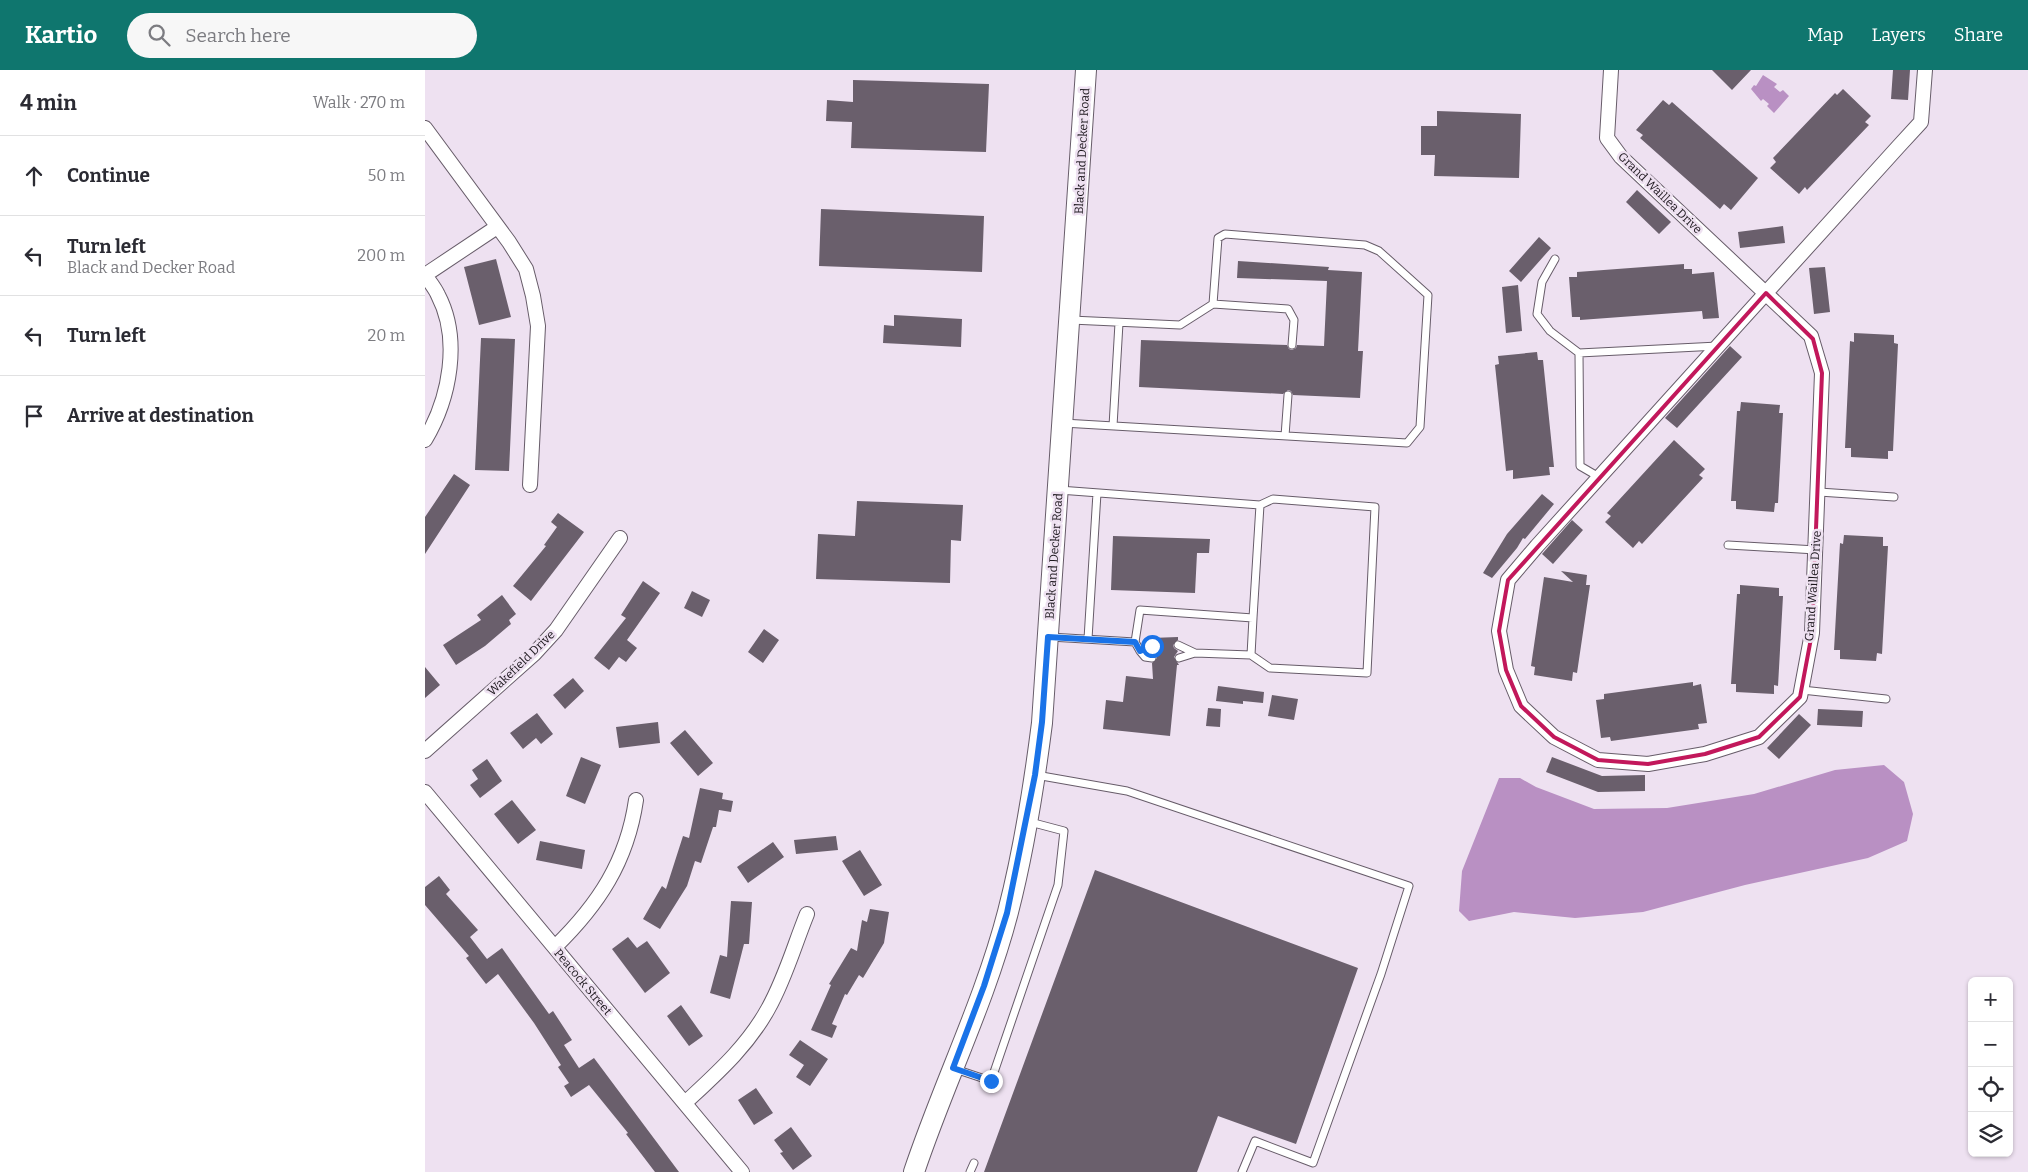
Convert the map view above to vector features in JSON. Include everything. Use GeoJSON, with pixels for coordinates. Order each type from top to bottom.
{"type":"FeatureCollection","features":[{"type":"Feature","properties":{"kind":"main road","name":"Black and Decker Road"},"geometry":{"type":"LineString","coordinates":[[914,1172],[984,986],[1007,913],[1035,775],[1042,722],[1059,490],[1086,70]]}},
{"type":"Feature","properties":{"kind":"street","name":"Grand Waillea Drive"},"geometry":{"type":"LineString","coordinates":[[1611,70],[1607,138],[1621,157],[1765,293],[1811,336],[1822,373],[1819,492],[1812,633],[1800,697],[1759,737],[1705,754],[1648,764],[1598,760],[1554,737],[1521,706],[1506,670],[1499,630],[1508,580],[1599,477],[1765,293],[1921,122],[1925,70]]}},
{"type":"Feature","properties":{"kind":"street"},"geometry":{"type":"LineString","coordinates":[[425,128],[526,269],[538,326],[530,485]]}},
{"type":"Feature","properties":{"kind":"street"},"geometry":{"type":"LineString","coordinates":[[426,439],[440,410],[450,367],[449,327],[438,295],[425,275],[497,227]]}},
{"type":"Feature","properties":{"kind":"street","name":"Wakefield Drive"},"geometry":{"type":"LineString","coordinates":[[425,751],[545,642],[574,606],[621,538]]}},
{"type":"Feature","properties":{"kind":"street","name":"Peacock Street"},"geometry":{"type":"LineString","coordinates":[[425,792],[742,1172]]}},
{"type":"Feature","properties":{"kind":"street"},"geometry":{"type":"LineString","coordinates":[[555,948],[577,926],[596,902],[611,878],[623,853],[636,800]]}},
{"type":"Feature","properties":{"kind":"street"},"geometry":{"type":"LineString","coordinates":[[685,1103],[731,1059],[754,1030],[781,984],[807,914]]}},
{"type":"Feature","properties":{"kind":"lane"},"geometry":{"type":"LineString","coordinates":[[1063,423],[1407,443],[1420,427],[1428,295],[1379,251],[1365,245],[1225,234],[1218,238],[1213,304]]}},
{"type":"Feature","properties":{"kind":"lane"},"geometry":{"type":"LineString","coordinates":[[1555,258],[1543,282],[1537,314],[1550,331],[1579,354],[1718,346]]}},
{"type":"Feature","properties":{"kind":"lane"},"geometry":{"type":"LineString","coordinates":[[1070,320],[1180,325],[1213,304],[1288,309],[1293,320],[1292,345]]}},
{"type":"Feature","properties":{"kind":"lane"},"geometry":{"type":"LineString","coordinates":[[1113,426],[1119,323]]}},
{"type":"Feature","properties":{"kind":"lane"},"geometry":{"type":"LineString","coordinates":[[1579,354],[1580,466],[1599,477]]}},
{"type":"Feature","properties":{"kind":"lane"},"geometry":{"type":"LineString","coordinates":[[1285,436],[1288,394]]}},
{"type":"Feature","properties":{"kind":"lane"},"geometry":{"type":"LineString","coordinates":[[1059,490],[1260,505],[1273,499],[1375,507],[1367,673],[1271,668],[1251,655],[1195,653],[1179,658]]}},
{"type":"Feature","properties":{"kind":"lane"},"geometry":{"type":"LineString","coordinates":[[1819,492],[1894,497]]}},
{"type":"Feature","properties":{"kind":"lane"},"geometry":{"type":"LineString","coordinates":[[1088,639],[1097,493]]}},
{"type":"Feature","properties":{"kind":"lane"},"geometry":{"type":"LineString","coordinates":[[1251,655],[1260,505]]}},
{"type":"Feature","properties":{"kind":"lane"},"geometry":{"type":"LineString","coordinates":[[1728,545],[1816,550]]}},
{"type":"Feature","properties":{"kind":"lane"},"geometry":{"type":"LineString","coordinates":[[1152,658],[1145,657],[1135,642],[1140,610],[1253,618]]}},
{"type":"Feature","properties":{"kind":"lane"},"geometry":{"type":"LineString","coordinates":[[1048,637],[1135,642]]}},
{"type":"Feature","properties":{"kind":"lane"},"geometry":{"type":"LineString","coordinates":[[1178,645],[1195,653]]}},
{"type":"Feature","properties":{"kind":"lane"},"geometry":{"type":"LineString","coordinates":[[1140,651],[1152,646]]}},
{"type":"Feature","properties":{"kind":"lane"},"geometry":{"type":"LineString","coordinates":[[1802,690],[1886,699]]}},
{"type":"Feature","properties":{"kind":"lane"},"geometry":{"type":"LineString","coordinates":[[1035,775],[1127,791],[1409,886],[1381,974],[1313,1162],[1255,1141],[1242,1172]]}},
{"type":"Feature","properties":{"kind":"lane"},"geometry":{"type":"LineString","coordinates":[[953,1068],[991,1081],[1058,885],[1064,831],[1027,821]]}},
{"type":"Feature","properties":{"kind":"lane"},"geometry":{"type":"LineString","coordinates":[[971,1172],[974,1163]]}},
{"type":"Feature","properties":{"kind":"highlighted area"},"geometry":{"type":"Polygon","coordinates":[[[1766,293],[1813,339],[1822,373],[1812,633],[1800,697],[1759,737],[1705,754],[1648,764],[1598,760],[1554,737],[1521,706],[1506,670],[1499,631],[1508,580],[1766,293]]]}},
{"type":"Feature","properties":{"kind":"shaded area"},"geometry":{"type":"Polygon","coordinates":[[[1763,75],[1777,84],[1774,87],[1780,92],[1783,90],[1789,96],[1774,113],[1767,106],[1769,104],[1763,99],[1761,101],[1751,89],[1754,85],[1756,86],[1763,75]]]}},
{"type":"Feature","properties":{"kind":"shaded area"},"geometry":{"type":"Polygon","coordinates":[[[1884,765],[1904,782],[1913,814],[1907,841],[1868,858],[1745,885],[1643,912],[1575,918],[1514,912],[1469,921],[1459,911],[1462,871],[1499,778],[1520,778],[1536,787],[1594,809],[1667,808],[1754,794],[1835,770],[1884,765]]]}},
{"type":"Feature","properties":{"kind":"building"},"geometry":{"type":"Polygon","coordinates":[[[1712,70],[1751,70],[1732,90],[1712,70]]]}},
{"type":"Feature","properties":{"kind":"building"},"geometry":{"type":"Polygon","coordinates":[[[1893,70],[1910,70],[1908,100],[1891,99],[1893,70]]]}},
{"type":"Feature","properties":{"kind":"building"},"geometry":{"type":"Polygon","coordinates":[[[853,80],[989,84],[986,152],[851,148],[852,122],[826,121],[827,100],[853,102],[853,80]]]}},
{"type":"Feature","properties":{"kind":"building"},"geometry":{"type":"Polygon","coordinates":[[[1843,89],[1871,116],[1865,122],[1869,125],[1807,190],[1805,187],[1799,194],[1770,168],[1776,162],[1773,158],[1835,93],[1837,95],[1843,89]]]}},
{"type":"Feature","properties":{"kind":"building"},"geometry":{"type":"Polygon","coordinates":[[[1663,100],[1669,105],[1672,102],[1758,178],[1731,210],[1724,204],[1720,209],[1640,138],[1643,135],[1636,130],[1663,100]]]}},
{"type":"Feature","properties":{"kind":"building"},"geometry":{"type":"Polygon","coordinates":[[[1437,111],[1521,114],[1519,178],[1434,176],[1435,155],[1421,155],[1421,126],[1437,126],[1437,111]]]}},
{"type":"Feature","properties":{"kind":"building"},"geometry":{"type":"Polygon","coordinates":[[[1637,190],[1671,222],[1659,234],[1626,202],[1637,190]]]}},
{"type":"Feature","properties":{"kind":"building"},"geometry":{"type":"Polygon","coordinates":[[[821,209],[984,216],[982,272],[819,266],[821,209]]]}},
{"type":"Feature","properties":{"kind":"building"},"geometry":{"type":"Polygon","coordinates":[[[1783,226],[1785,243],[1740,248],[1738,232],[1783,226]]]}},
{"type":"Feature","properties":{"kind":"building"},"geometry":{"type":"Polygon","coordinates":[[[1539,237],[1551,248],[1521,282],[1509,271],[1539,237]]]}},
{"type":"Feature","properties":{"kind":"building"},"geometry":{"type":"Polygon","coordinates":[[[496,259],[511,317],[479,325],[464,267],[496,259]]]}},
{"type":"Feature","properties":{"kind":"building"},"geometry":{"type":"Polygon","coordinates":[[[1238,261],[1329,267],[1328,270],[1362,272],[1358,351],[1363,351],[1360,398],[1293,395],[1288,390],[1283,394],[1139,387],[1141,340],[1287,345],[1292,350],[1297,345],[1324,346],[1327,281],[1237,278],[1238,261]]]}},
{"type":"Feature","properties":{"kind":"building"},"geometry":{"type":"Polygon","coordinates":[[[1684,264],[1684,269],[1692,269],[1692,274],[1714,272],[1719,318],[1703,319],[1702,311],[1580,320],[1580,317],[1572,317],[1569,277],[1577,277],[1577,272],[1684,264]]]}},
{"type":"Feature","properties":{"kind":"building"},"geometry":{"type":"Polygon","coordinates":[[[1825,267],[1830,312],[1814,314],[1809,268],[1825,267]]]}},
{"type":"Feature","properties":{"kind":"building"},"geometry":{"type":"Polygon","coordinates":[[[1518,285],[1522,331],[1506,333],[1502,287],[1518,285]]]}},
{"type":"Feature","properties":{"kind":"building"},"geometry":{"type":"Polygon","coordinates":[[[894,315],[962,319],[961,347],[883,343],[884,325],[894,326],[894,315]]]}},
{"type":"Feature","properties":{"kind":"building"},"geometry":{"type":"Polygon","coordinates":[[[1854,333],[1894,335],[1894,343],[1898,344],[1893,451],[1888,451],[1888,459],[1851,457],[1851,448],[1845,448],[1850,341],[1854,342],[1854,333]]]}},
{"type":"Feature","properties":{"kind":"building"},"geometry":{"type":"Polygon","coordinates":[[[481,338],[515,339],[509,471],[475,470],[481,338]]]}},
{"type":"Feature","properties":{"kind":"building"},"geometry":{"type":"Polygon","coordinates":[[[1730,346],[1742,357],[1677,428],[1665,418],[1730,346]]]}},
{"type":"Feature","properties":{"kind":"building"},"geometry":{"type":"Polygon","coordinates":[[[1537,352],[1538,360],[1543,360],[1554,467],[1549,467],[1550,475],[1513,479],[1513,470],[1506,471],[1495,365],[1499,364],[1498,356],[1537,352]]]}},
{"type":"Feature","properties":{"kind":"building"},"geometry":{"type":"Polygon","coordinates":[[[1741,402],[1780,405],[1779,413],[1783,413],[1778,503],[1775,503],[1774,512],[1736,509],[1736,501],[1731,501],[1737,411],[1740,411],[1741,402]]]}},
{"type":"Feature","properties":{"kind":"building"},"geometry":{"type":"Polygon","coordinates":[[[1674,440],[1705,469],[1699,475],[1703,478],[1642,544],[1639,541],[1633,548],[1605,522],[1611,516],[1607,513],[1674,440]]]}},
{"type":"Feature","properties":{"kind":"building"},"geometry":{"type":"Polygon","coordinates":[[[454,474],[470,485],[425,554],[425,517],[454,474]]]}},
{"type":"Feature","properties":{"kind":"building"},"geometry":{"type":"Polygon","coordinates":[[[1542,494],[1554,504],[1525,539],[1523,538],[1492,578],[1483,573],[1507,534],[1542,494]]]}},
{"type":"Feature","properties":{"kind":"building"},"geometry":{"type":"Polygon","coordinates":[[[857,501],[963,505],[961,541],[951,540],[950,583],[816,579],[818,534],[855,536],[857,501]]]}},
{"type":"Feature","properties":{"kind":"building"},"geometry":{"type":"Polygon","coordinates":[[[558,513],[584,532],[531,601],[513,586],[546,546],[544,545],[557,527],[551,522],[558,513]]]}},
{"type":"Feature","properties":{"kind":"building"},"geometry":{"type":"Polygon","coordinates":[[[1572,520],[1583,530],[1553,564],[1542,554],[1572,520]]]}},
{"type":"Feature","properties":{"kind":"building"},"geometry":{"type":"Polygon","coordinates":[[[1844,535],[1883,537],[1883,546],[1888,546],[1882,654],[1877,653],[1876,661],[1840,659],[1840,650],[1834,650],[1840,543],[1843,544],[1844,535]]]}},
{"type":"Feature","properties":{"kind":"building"},"geometry":{"type":"Polygon","coordinates":[[[1113,536],[1210,539],[1209,553],[1197,553],[1195,593],[1111,590],[1113,536]]]}},
{"type":"Feature","properties":{"kind":"building"},"geometry":{"type":"Polygon","coordinates":[[[1561,571],[1587,575],[1586,585],[1590,585],[1577,673],[1573,672],[1572,681],[1534,675],[1535,667],[1531,666],[1544,577],[1573,582],[1561,571]]]}},
{"type":"Feature","properties":{"kind":"building"},"geometry":{"type":"Polygon","coordinates":[[[643,581],[660,593],[627,640],[637,648],[626,662],[619,657],[609,670],[594,658],[626,618],[621,615],[643,581]]]}},
{"type":"Feature","properties":{"kind":"building"},"geometry":{"type":"Polygon","coordinates":[[[1740,585],[1779,588],[1779,596],[1783,596],[1778,686],[1774,685],[1774,694],[1736,692],[1736,684],[1731,684],[1737,594],[1740,594],[1740,585]]]}},
{"type":"Feature","properties":{"kind":"building"},"geometry":{"type":"Polygon","coordinates":[[[692,591],[710,600],[702,617],[684,608],[692,591]]]}},
{"type":"Feature","properties":{"kind":"building"},"geometry":{"type":"Polygon","coordinates":[[[502,595],[516,614],[509,620],[511,624],[485,646],[456,665],[443,645],[481,620],[477,615],[502,595]]]}},
{"type":"Feature","properties":{"kind":"building"},"geometry":{"type":"Polygon","coordinates":[[[764,629],[779,640],[763,663],[748,652],[764,629]]]}},
{"type":"Feature","properties":{"kind":"building"},"geometry":{"type":"Polygon","coordinates":[[[1178,637],[1178,640],[1173,645],[1178,651],[1174,657],[1179,665],[1177,665],[1170,736],[1103,729],[1106,700],[1123,702],[1126,676],[1153,679],[1152,663],[1157,658],[1152,651],[1157,645],[1151,638],[1178,637]]]}},
{"type":"Feature","properties":{"kind":"building"},"geometry":{"type":"Polygon","coordinates":[[[425,667],[440,685],[425,698],[425,667]]]}},
{"type":"Feature","properties":{"kind":"building"},"geometry":{"type":"Polygon","coordinates":[[[573,678],[584,691],[565,709],[553,695],[573,678]]]}},
{"type":"Feature","properties":{"kind":"building"},"geometry":{"type":"Polygon","coordinates":[[[1693,682],[1693,686],[1701,684],[1707,723],[1698,724],[1699,729],[1611,741],[1610,737],[1601,738],[1596,700],[1604,699],[1604,694],[1693,682]]]}},
{"type":"Feature","properties":{"kind":"building"},"geometry":{"type":"Polygon","coordinates":[[[1218,686],[1264,692],[1263,703],[1243,701],[1243,704],[1216,701],[1218,686]]]}},
{"type":"Feature","properties":{"kind":"building"},"geometry":{"type":"Polygon","coordinates":[[[1272,695],[1298,699],[1294,720],[1268,716],[1272,695]]]}},
{"type":"Feature","properties":{"kind":"building"},"geometry":{"type":"Polygon","coordinates":[[[1208,708],[1221,709],[1220,727],[1206,726],[1208,708]]]}},
{"type":"Feature","properties":{"kind":"building"},"geometry":{"type":"Polygon","coordinates":[[[1818,709],[1863,711],[1862,727],[1817,725],[1818,709]]]}},
{"type":"Feature","properties":{"kind":"building"},"geometry":{"type":"Polygon","coordinates":[[[537,713],[553,734],[541,744],[536,738],[523,749],[510,733],[537,713]]]}},
{"type":"Feature","properties":{"kind":"building"},"geometry":{"type":"Polygon","coordinates":[[[1799,714],[1811,725],[1779,759],[1767,748],[1799,714]]]}},
{"type":"Feature","properties":{"kind":"building"},"geometry":{"type":"Polygon","coordinates":[[[658,722],[660,743],[619,748],[616,727],[658,722]]]}},
{"type":"Feature","properties":{"kind":"building"},"geometry":{"type":"Polygon","coordinates":[[[685,730],[713,763],[698,776],[670,743],[685,730]]]}},
{"type":"Feature","properties":{"kind":"building"},"geometry":{"type":"Polygon","coordinates":[[[581,757],[601,765],[585,804],[566,796],[581,757]]]}},
{"type":"Feature","properties":{"kind":"building"},"geometry":{"type":"Polygon","coordinates":[[[1552,757],[1602,776],[1645,775],[1645,791],[1598,792],[1546,772],[1552,757]]]}},
{"type":"Feature","properties":{"kind":"building"},"geometry":{"type":"Polygon","coordinates":[[[487,759],[502,781],[480,798],[470,785],[478,779],[472,770],[487,759]]]}},
{"type":"Feature","properties":{"kind":"building"},"geometry":{"type":"Polygon","coordinates":[[[700,788],[723,793],[722,799],[733,801],[731,812],[719,810],[716,827],[713,827],[701,863],[695,861],[687,886],[660,929],[643,919],[662,886],[666,889],[683,836],[689,838],[700,788]]]}},
{"type":"Feature","properties":{"kind":"building"},"geometry":{"type":"Polygon","coordinates":[[[512,800],[536,830],[518,844],[494,814],[512,800]]]}},
{"type":"Feature","properties":{"kind":"building"},"geometry":{"type":"Polygon","coordinates":[[[836,836],[838,850],[796,854],[794,840],[836,836]]]}},
{"type":"Feature","properties":{"kind":"building"},"geometry":{"type":"Polygon","coordinates":[[[540,841],[585,850],[582,869],[536,860],[540,841]]]}},
{"type":"Feature","properties":{"kind":"building"},"geometry":{"type":"Polygon","coordinates":[[[773,842],[784,857],[748,883],[737,867],[773,842]]]}},
{"type":"Feature","properties":{"kind":"building"},"geometry":{"type":"Polygon","coordinates":[[[860,850],[882,885],[864,896],[842,861],[860,850]]]}},
{"type":"Feature","properties":{"kind":"building"},"geometry":{"type":"Polygon","coordinates":[[[1095,870],[1358,968],[1296,1144],[1218,1116],[1197,1172],[984,1172],[1095,870]]]}},
{"type":"Feature","properties":{"kind":"building"},"geometry":{"type":"Polygon","coordinates":[[[439,876],[450,890],[446,894],[478,930],[470,937],[487,959],[502,948],[549,1014],[553,1011],[572,1040],[564,1045],[579,1068],[594,1058],[679,1172],[655,1172],[626,1134],[628,1133],[589,1085],[571,1097],[564,1086],[569,1083],[558,1067],[561,1065],[534,1023],[498,974],[486,984],[466,958],[469,956],[425,905],[425,887],[439,876]]]}},
{"type":"Feature","properties":{"kind":"building"},"geometry":{"type":"Polygon","coordinates":[[[731,901],[752,902],[749,944],[744,944],[730,999],[710,993],[720,955],[727,957],[731,901]]]}},
{"type":"Feature","properties":{"kind":"building"},"geometry":{"type":"Polygon","coordinates":[[[870,909],[889,912],[884,943],[863,978],[859,975],[847,995],[845,994],[832,1024],[837,1026],[832,1038],[811,1030],[831,985],[829,984],[851,948],[857,951],[862,920],[867,922],[870,909]]]}},
{"type":"Feature","properties":{"kind":"building"},"geometry":{"type":"Polygon","coordinates":[[[628,937],[637,948],[647,941],[670,973],[645,993],[612,949],[628,937]]]}},
{"type":"Feature","properties":{"kind":"building"},"geometry":{"type":"Polygon","coordinates":[[[681,1005],[703,1036],[689,1046],[667,1016],[681,1005]]]}},
{"type":"Feature","properties":{"kind":"building"},"geometry":{"type":"Polygon","coordinates":[[[800,1040],[828,1059],[810,1086],[796,1077],[804,1065],[789,1055],[800,1040]]]}},
{"type":"Feature","properties":{"kind":"building"},"geometry":{"type":"Polygon","coordinates":[[[756,1088],[773,1113],[754,1125],[738,1100],[756,1088]]]}},
{"type":"Feature","properties":{"kind":"building"},"geometry":{"type":"Polygon","coordinates":[[[791,1127],[812,1156],[793,1170],[780,1153],[783,1152],[774,1140],[791,1127]]]}},
{"type":"Feature","properties":{"kind":"route"},"geometry":{"type":"LineString","coordinates":[[991,1081],[953,1068],[984,986],[1007,913],[1035,775],[1042,722],[1048,637],[1135,642],[1140,651],[1152,646]]}}]}
